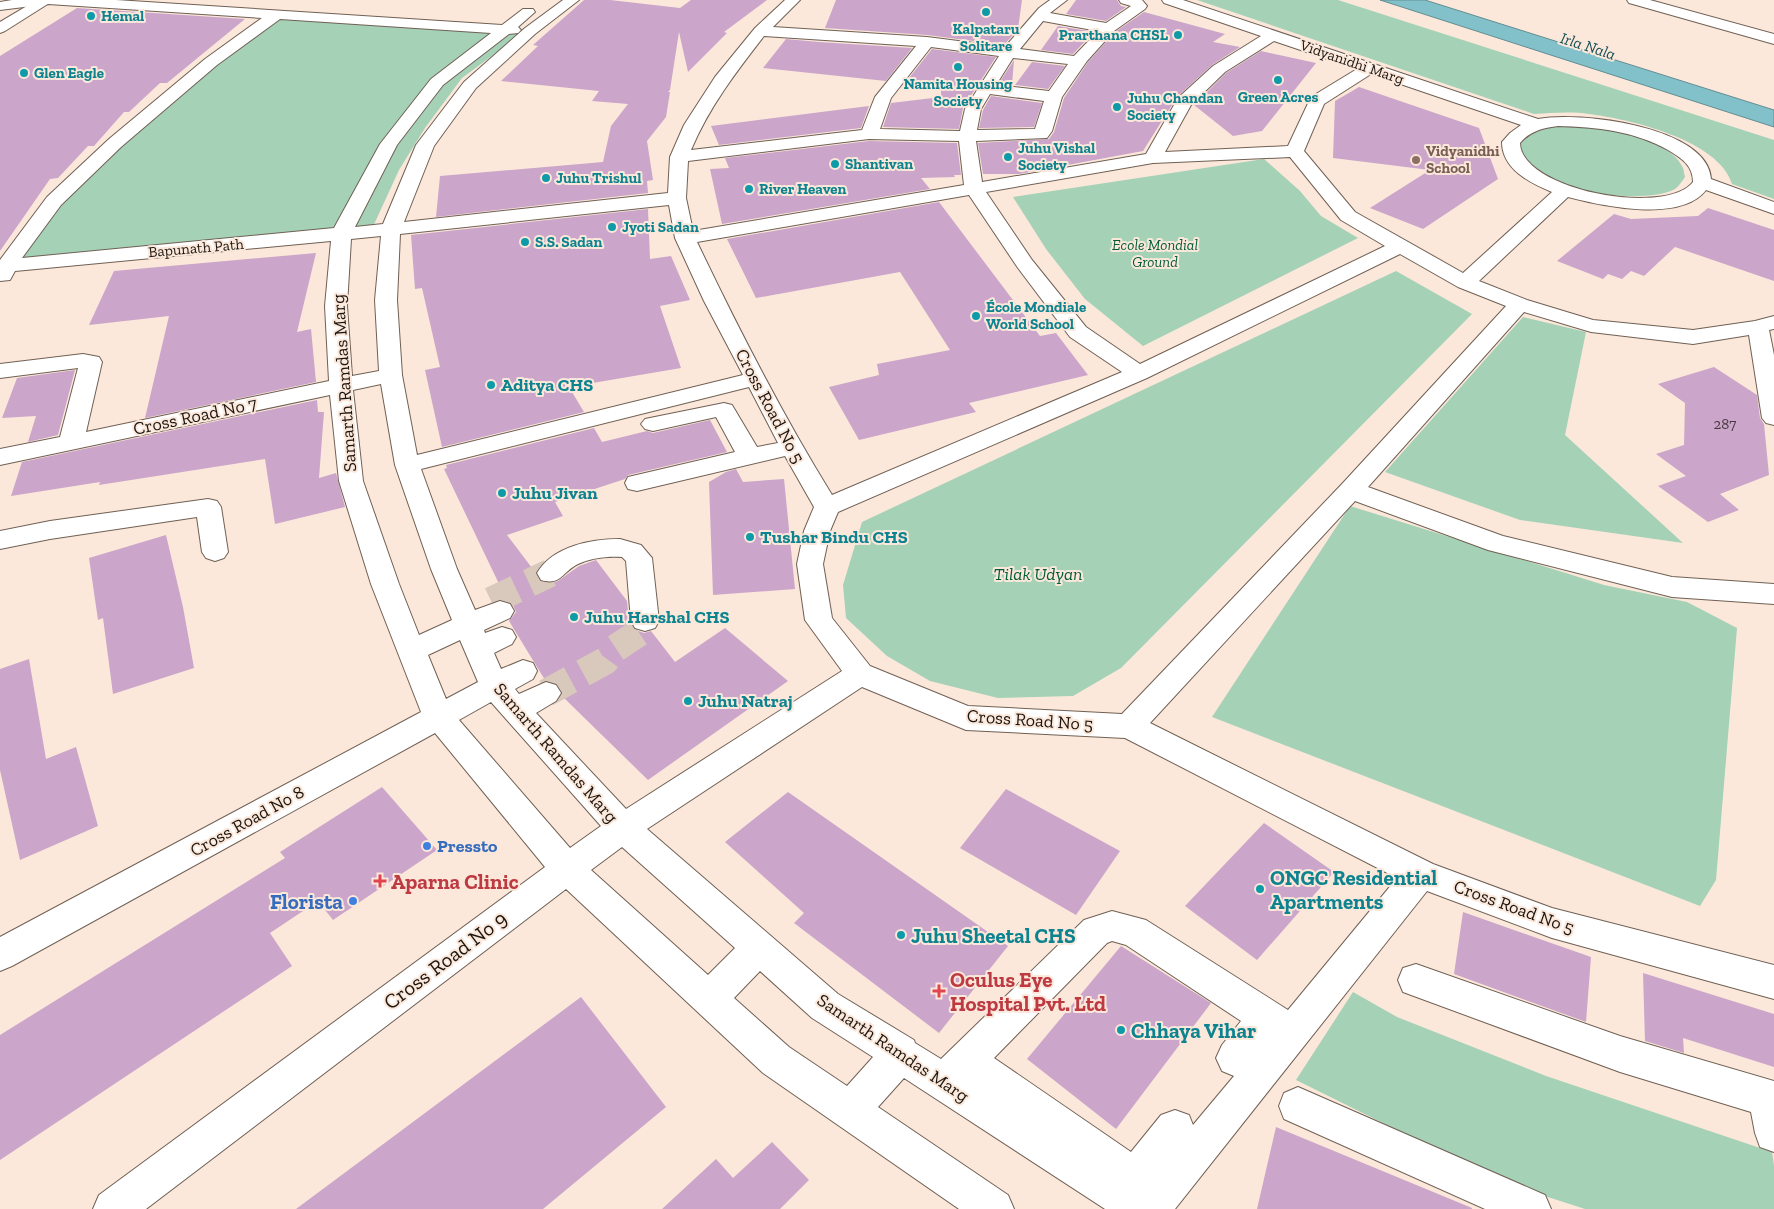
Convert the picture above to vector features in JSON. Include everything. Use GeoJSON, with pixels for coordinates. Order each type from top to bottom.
{"type":"FeatureCollection","features":[{"type":"Feature","properties":{"kind":"street"},"geometry":{"type":"LineString","coordinates":[[0,28],[47,0]]}},
{"type":"Feature","properties":{"kind":"street"},"geometry":{"type":"LineString","coordinates":[[6,5],[47,0],[517,30]]}},
{"type":"Feature","properties":{"kind":"street","name":"Samarth Ramdas Marg"},"geometry":{"type":"LineString","coordinates":[[545,0],[470,85],[425,145],[391,229],[386,300],[391,375],[407,465],[444,569],[484,623],[505,697],[623,828],[825,1006],[900,1053],[955,1072],[1036,1126]]}},
{"type":"Feature","properties":{"kind":"street","name":"Samarth Ramdas Marg"},"geometry":{"type":"LineString","coordinates":[[572,0],[517,30],[437,82],[389,144],[341,234],[336,306],[341,385],[351,481],[386,584],[438,716],[567,868],[776,1060],[994,1209]]}},
{"type":"Feature","properties":{"kind":"street","name":"Cross Road No 5"},"geometry":{"type":"LineString","coordinates":[[793,0],[760,31],[721,80],[693,124],[679,156],[677,198],[685,238],[755,379],[827,507]]}},
{"type":"Feature","properties":{"kind":"street"},"geometry":{"type":"LineString","coordinates":[[1060,0],[1032,20],[973,109],[967,136],[974,188],[1025,264],[1078,332],[1139,374]]}},
{"type":"Feature","properties":{"kind":"street"},"geometry":{"type":"LineString","coordinates":[[679,156],[869,134],[967,136],[1041,134],[1054,97],[1079,61],[1108,29],[1140,6],[1137,2],[1126,0]]}},
{"type":"Feature","properties":{"kind":"street","name":"Vidyanidhi Marg"},"geometry":{"type":"LineString","coordinates":[[1169,0],[1535,124]]}},
{"type":"Feature","properties":{"kind":"street"},"geometry":{"type":"LineString","coordinates":[[1634,0],[1774,39]]}},
{"type":"Feature","properties":{"kind":"street"},"geometry":{"type":"LineString","coordinates":[[2,271],[54,201],[115,142],[211,62],[278,14]]}},
{"type":"Feature","properties":{"kind":"street"},"geometry":{"type":"LineString","coordinates":[[1032,20],[1108,29]]}},
{"type":"Feature","properties":{"kind":"street"},"geometry":{"type":"LineString","coordinates":[[760,31],[851,33],[1079,61]]}},
{"type":"Feature","properties":{"kind":"street"},"geometry":{"type":"LineString","coordinates":[[1153,158],[1184,102],[1219,69],[1273,35]]}},
{"type":"Feature","properties":{"kind":"street"},"geometry":{"type":"LineString","coordinates":[[869,134],[883,97],[927,42]]}},
{"type":"Feature","properties":{"kind":"street"},"geometry":{"type":"LineString","coordinates":[[1295,151],[1317,101],[1369,68]]}},
{"type":"Feature","properties":{"kind":"street"},"geometry":{"type":"LineString","coordinates":[[986,89],[1054,97]]}},
{"type":"Feature","properties":{"kind":"street","name":"Vidyanidhi Marg"},"geometry":{"type":"LineString","coordinates":[[1558,121],[1586,121],[1644,132],[1669,143],[1689,156],[1701,169],[1702,182],[1691,194],[1668,202],[1636,204],[1600,200],[1565,190],[1539,179],[1521,166],[1512,154],[1511,142],[1519,132],[1535,124],[1558,121]]}},
{"type":"Feature","properties":{"kind":"street"},"geometry":{"type":"LineString","coordinates":[[685,238],[1153,158],[1295,151]]}},
{"type":"Feature","properties":{"kind":"street"},"geometry":{"type":"LineString","coordinates":[[1295,151],[1348,216],[1398,247],[1465,284],[1520,304],[1591,326],[1692,337],[1766,325],[1774,418]]}},
{"type":"Feature","properties":{"kind":"street"},"geometry":{"type":"LineString","coordinates":[[1702,182],[1774,208]]}},
{"type":"Feature","properties":{"kind":"street"},"geometry":{"type":"LineString","coordinates":[[1465,284],[1565,190]]}},
{"type":"Feature","properties":{"kind":"street","name":"Bapunath Path"},"geometry":{"type":"LineString","coordinates":[[2,271],[677,198]]}},
{"type":"Feature","properties":{"kind":"street"},"geometry":{"type":"LineString","coordinates":[[860,674],[819,620],[810,564],[816,531],[827,507],[1139,374],[1398,247]]}},
{"type":"Feature","properties":{"kind":"street"},"geometry":{"type":"LineString","coordinates":[[1129,726],[1351,490],[1520,304]]}},
{"type":"Feature","properties":{"kind":"street"},"geometry":{"type":"LineString","coordinates":[[0,371],[83,361],[91,362],[71,442]]}},
{"type":"Feature","properties":{"kind":"street","name":"Cross Road No 7"},"geometry":{"type":"LineString","coordinates":[[0,456],[391,375]]}},
{"type":"Feature","properties":{"kind":"street"},"geometry":{"type":"LineString","coordinates":[[407,465],[755,379]]}},
{"type":"Feature","properties":{"kind":"street"},"geometry":{"type":"LineString","coordinates":[[652,423],[724,410],[750,457]]}},
{"type":"Feature","properties":{"kind":"street"},"geometry":{"type":"LineString","coordinates":[[636,483],[792,447]]}},
{"type":"Feature","properties":{"kind":"street"},"geometry":{"type":"LineString","coordinates":[[1351,490],[1497,544],[1672,587],[1774,594]]}},
{"type":"Feature","properties":{"kind":"street"},"geometry":{"type":"LineString","coordinates":[[0,540],[50,530],[208,506],[215,552]]}},
{"type":"Feature","properties":{"kind":"street"},"geometry":{"type":"LineString","coordinates":[[550,577],[566,559],[577,554],[612,548],[626,548],[639,558],[645,621]]}},
{"type":"Feature","properties":{"kind":"street"},"geometry":{"type":"LineString","coordinates":[[411,650],[484,623]]}},
{"type":"Feature","properties":{"kind":"street","name":"Cross Road No 5"},"geometry":{"type":"LineString","coordinates":[[860,674],[966,718],[1129,726],[1421,874],[1552,923],[1774,982]]}},
{"type":"Feature","properties":{"kind":"street","name":"Cross Road No 9"},"geometry":{"type":"LineString","coordinates":[[113,1209],[567,868],[623,828],[860,674]]}},
{"type":"Feature","properties":{"kind":"street","name":"Cross Road No 8"},"geometry":{"type":"LineString","coordinates":[[0,956],[438,716],[505,697],[535,681]]}},
{"type":"Feature","properties":{"kind":"street"},"geometry":{"type":"LineString","coordinates":[[1036,1126],[1127,1172],[1140,1172],[1174,1147],[1246,1059],[1421,874]]}},
{"type":"Feature","properties":{"kind":"street"},"geometry":{"type":"LineString","coordinates":[[955,1072],[1096,931],[1112,926],[1134,931],[1279,1025]]}},
{"type":"Feature","properties":{"kind":"street"},"geometry":{"type":"LineString","coordinates":[[709,998],[760,948]]}},
{"type":"Feature","properties":{"kind":"street"},"geometry":{"type":"LineString","coordinates":[[1416,980],[1772,1110]]}},
{"type":"Feature","properties":{"kind":"street"},"geometry":{"type":"LineString","coordinates":[[851,1110],[900,1053]]}},
{"type":"Feature","properties":{"kind":"street"},"geometry":{"type":"LineString","coordinates":[[1298,1106],[1531,1209]]}},
{"type":"Feature","properties":{"kind":"street"},"geometry":{"type":"LineString","coordinates":[[1036,1126],[1141,1209]]}},
{"type":"Feature","properties":{"kind":"street"},"geometry":{"type":"LineString","coordinates":[[1149,1209],[1174,1147]]}},
{"type":"Feature","properties":{"kind":"green space"},"geometry":{"type":"Polygon","coordinates":[[[1197,0],[1338,0],[1774,140],[1774,199],[1732,184],[1724,169],[1710,155],[1671,134],[1626,121],[1589,114],[1568,112],[1534,114],[1197,0]]]}},
{"type":"Feature","properties":{"kind":"green space"},"geometry":{"type":"Polygon","coordinates":[[[280,16],[504,29],[524,32],[462,78],[425,128],[399,170],[371,231],[17,262],[49,217],[94,168],[145,122],[280,16]]]}},
{"type":"Feature","properties":{"kind":"green space"},"geometry":{"type":"Polygon","coordinates":[[[1570,125],[1614,131],[1648,140],[1674,156],[1683,167],[1685,177],[1675,189],[1658,194],[1636,196],[1584,191],[1559,183],[1539,173],[1525,159],[1521,143],[1538,131],[1570,125]]]}},
{"type":"Feature","properties":{"kind":"green space","name":"Ecole Mondial Ground"},"geometry":{"type":"Polygon","coordinates":[[[1264,159],[1300,191],[1321,216],[1358,238],[1143,346],[1085,299],[1046,249],[1013,197],[1264,159]]]}},
{"type":"Feature","properties":{"kind":"green space","name":"Tilak Udyan"},"geometry":{"type":"Polygon","coordinates":[[[1396,271],[1472,314],[1121,668],[1073,696],[998,698],[930,681],[887,656],[846,618],[843,585],[862,522],[1396,271]]]}},
{"type":"Feature","properties":{"kind":"green space"},"geometry":{"type":"Polygon","coordinates":[[[1523,317],[1586,332],[1565,435],[1683,543],[1520,520],[1385,472],[1523,317]]]}},
{"type":"Feature","properties":{"kind":"green space"},"geometry":{"type":"Polygon","coordinates":[[[1350,506],[1604,585],[1687,602],[1737,628],[1716,880],[1700,906],[1212,717],[1350,506]]]}},
{"type":"Feature","properties":{"kind":"green space"},"geometry":{"type":"Polygon","coordinates":[[[1353,992],[1397,1017],[1546,1076],[1772,1152],[1774,1166],[1774,1209],[1585,1209],[1502,1182],[1296,1080],[1353,992]]]}},
{"type":"Feature","properties":{"kind":"water","name":"Irla Nala"},"geometry":{"type":"Polygon","coordinates":[[[1380,0],[1425,0],[1774,110],[1774,127],[1380,0]]]}},
{"type":"Feature","properties":{"kind":"building"},"geometry":{"type":"Polygon","coordinates":[[[584,0],[610,0],[680,8],[691,0],[767,0],[724,32],[727,33],[688,72],[679,32],[670,90],[668,92],[670,92],[666,117],[647,141],[653,180],[647,181],[648,193],[436,217],[440,176],[603,162],[611,126],[628,104],[592,101],[599,91],[501,81],[538,46],[533,45],[584,0]]]}},
{"type":"Feature","properties":{"kind":"building"},"geometry":{"type":"Polygon","coordinates":[[[836,0],[1022,0],[1018,29],[1004,45],[927,35],[825,28],[836,0]]]}},
{"type":"Feature","properties":{"kind":"building"},"geometry":{"type":"Polygon","coordinates":[[[1076,0],[1117,0],[1121,6],[1126,7],[1106,21],[1066,14],[1076,0]]]}},
{"type":"Feature","properties":{"kind":"building"},"geometry":{"type":"Polygon","coordinates":[[[77,8],[245,19],[167,83],[160,83],[129,112],[124,112],[94,146],[88,146],[58,178],[50,179],[0,251],[0,56],[77,8]]]}},
{"type":"Feature","properties":{"kind":"building","name":"Juhu Chandan Society"},"geometry":{"type":"Polygon","coordinates":[[[1144,12],[1225,34],[1213,42],[1240,47],[1212,65],[1177,97],[1143,151],[1019,174],[983,174],[978,143],[1049,139],[1054,132],[1064,98],[1088,62],[1115,32],[1144,12]]]}},
{"type":"Feature","properties":{"kind":"building"},"geometry":{"type":"Polygon","coordinates":[[[1058,26],[1094,32],[1073,54],[1041,50],[1058,26]]]}},
{"type":"Feature","properties":{"kind":"building"},"geometry":{"type":"Polygon","coordinates":[[[786,39],[912,48],[886,81],[763,68],[786,39]]]}},
{"type":"Feature","properties":{"kind":"building"},"geometry":{"type":"Polygon","coordinates":[[[932,49],[996,57],[963,108],[959,129],[883,127],[891,103],[941,97],[941,87],[905,83],[932,49]]]}},
{"type":"Feature","properties":{"kind":"building"},"geometry":{"type":"Polygon","coordinates":[[[1261,51],[1316,63],[1262,131],[1233,136],[1194,105],[1226,73],[1261,51]]]}},
{"type":"Feature","properties":{"kind":"building"},"geometry":{"type":"Polygon","coordinates":[[[1014,60],[1012,85],[999,83],[1014,60]]]}},
{"type":"Feature","properties":{"kind":"building"},"geometry":{"type":"Polygon","coordinates":[[[1032,62],[1065,66],[1048,89],[1015,85],[1032,62]]]}},
{"type":"Feature","properties":{"kind":"building","name":"Vidyanidhi School"},"geometry":{"type":"Polygon","coordinates":[[[1359,87],[1479,128],[1498,179],[1423,229],[1370,208],[1430,170],[1333,158],[1335,101],[1359,87]]]}},
{"type":"Feature","properties":{"kind":"building","name":"Juhu Vishal Society"},"geometry":{"type":"Polygon","coordinates":[[[991,96],[1042,103],[1034,127],[979,128],[983,110],[991,96]]]}},
{"type":"Feature","properties":{"kind":"building"},"geometry":{"type":"Polygon","coordinates":[[[869,106],[861,128],[719,145],[711,126],[869,106]]]}},
{"type":"Feature","properties":{"kind":"building"},"geometry":{"type":"Polygon","coordinates":[[[869,141],[957,143],[961,175],[954,175],[955,177],[921,178],[930,189],[722,224],[710,169],[729,168],[725,158],[869,141]]]}},
{"type":"Feature","properties":{"kind":"building","name":"École Mondiale World School"},"geometry":{"type":"Polygon","coordinates":[[[939,202],[1040,336],[1056,333],[1088,375],[969,403],[976,412],[859,440],[829,387],[879,375],[877,364],[950,350],[900,272],[756,298],[727,239],[939,202]]]}},
{"type":"Feature","properties":{"kind":"building"},"geometry":{"type":"Polygon","coordinates":[[[1708,208],[1774,230],[1774,281],[1675,247],[1644,276],[1631,271],[1622,279],[1608,274],[1603,279],[1557,261],[1614,214],[1631,219],[1698,216],[1708,208]]]}},
{"type":"Feature","properties":{"kind":"building"},"geometry":{"type":"Polygon","coordinates":[[[648,209],[650,259],[671,256],[690,300],[660,306],[681,368],[569,387],[584,412],[442,447],[425,370],[440,367],[422,288],[415,289],[411,235],[648,209]]]}},
{"type":"Feature","properties":{"kind":"building"},"geometry":{"type":"Polygon","coordinates":[[[316,253],[297,332],[311,329],[316,382],[145,418],[169,316],[89,325],[114,271],[316,253]]]}},
{"type":"Feature","properties":{"kind":"building"},"geometry":{"type":"Polygon","coordinates":[[[1714,367],[1757,395],[1760,418],[1764,424],[1769,475],[1720,494],[1739,510],[1708,522],[1658,486],[1686,476],[1656,454],[1684,445],[1685,403],[1658,384],[1714,367]]]}},
{"type":"Feature","properties":{"kind":"building"},"geometry":{"type":"Polygon","coordinates":[[[75,370],[58,435],[28,442],[36,416],[2,418],[17,378],[75,370]]]}},
{"type":"Feature","properties":{"kind":"building"},"geometry":{"type":"Polygon","coordinates":[[[317,400],[318,412],[324,412],[319,478],[336,473],[345,507],[275,524],[265,459],[99,485],[100,482],[11,496],[22,462],[317,400]]]}},
{"type":"Feature","properties":{"kind":"building"},"geometry":{"type":"Polygon","coordinates":[[[710,420],[727,452],[628,475],[625,479],[555,502],[563,516],[507,535],[535,572],[539,581],[545,586],[558,581],[579,566],[596,560],[627,601],[629,621],[633,629],[644,633],[651,631],[675,662],[725,628],[788,681],[648,780],[562,696],[563,692],[558,684],[545,680],[509,621],[516,612],[512,603],[501,599],[497,600],[492,592],[501,588],[444,469],[447,468],[446,465],[594,428],[602,442],[647,431],[653,433],[710,420]]]}},
{"type":"Feature","properties":{"kind":"building","name":"Tushar Bindu CHS"},"geometry":{"type":"Polygon","coordinates":[[[736,469],[743,482],[784,479],[795,589],[713,595],[709,482],[726,472],[736,469]]]}},
{"type":"Feature","properties":{"kind":"building"},"geometry":{"type":"Polygon","coordinates":[[[166,535],[183,607],[194,668],[113,694],[103,618],[98,620],[89,558],[166,535]]]}},
{"type":"Feature","properties":{"kind":"building"},"geometry":{"type":"Polygon","coordinates":[[[29,659],[46,759],[76,747],[98,826],[20,860],[0,770],[0,669],[29,659]]]}},
{"type":"Feature","properties":{"kind":"building"},"geometry":{"type":"Polygon","coordinates":[[[382,787],[437,850],[333,920],[318,901],[270,933],[292,966],[0,1160],[0,1035],[285,858],[280,852],[382,787]]]}},
{"type":"Feature","properties":{"kind":"building"},"geometry":{"type":"Polygon","coordinates":[[[1006,789],[1120,851],[1076,915],[960,848],[1006,789]]]}},
{"type":"Feature","properties":{"kind":"building","name":"Juhu Sheetal CHS"},"geometry":{"type":"Polygon","coordinates":[[[788,792],[1008,946],[939,1033],[794,923],[804,913],[725,842],[788,792]]]}},
{"type":"Feature","properties":{"kind":"building","name":"ONGC Residential Apartments"},"geometry":{"type":"Polygon","coordinates":[[[1264,823],[1334,872],[1257,960],[1185,906],[1264,823]]]}},
{"type":"Feature","properties":{"kind":"building"},"geometry":{"type":"Polygon","coordinates":[[[1463,912],[1591,957],[1586,1022],[1454,974],[1463,912]]]}},
{"type":"Feature","properties":{"kind":"building","name":"Chhaya Vihar"},"geometry":{"type":"Polygon","coordinates":[[[1121,946],[1211,1003],[1116,1129],[1027,1059],[1121,946]]]}},
{"type":"Feature","properties":{"kind":"building"},"geometry":{"type":"Polygon","coordinates":[[[1643,973],[1774,1014],[1774,1067],[1683,1038],[1684,1053],[1645,1041],[1643,973]]]}},
{"type":"Feature","properties":{"kind":"building"},"geometry":{"type":"Polygon","coordinates":[[[581,997],[666,1107],[543,1209],[296,1209],[581,997]]]}},
{"type":"Feature","properties":{"kind":"building"},"geometry":{"type":"Polygon","coordinates":[[[1276,1127],[1472,1208],[1472,1209],[1257,1209],[1276,1127]]]}},
{"type":"Feature","properties":{"kind":"building"},"geometry":{"type":"Polygon","coordinates":[[[772,1142],[809,1180],[780,1209],[662,1209],[716,1159],[733,1178],[772,1142]]]}},
{"type":"Feature","properties":{"kind":"tunnel"},"geometry":{"type":"LineString","coordinates":[[491,601],[550,573]]}},
{"type":"Feature","properties":{"kind":"tunnel"},"geometry":{"type":"LineString","coordinates":[[546,693],[605,661],[613,650],[640,632],[645,621]]}},
{"type":"Feature","properties":{"kind":"place","name":"Kalpataru Solitare"},"geometry":{"type":"Point","coordinates":[986,12]}},
{"type":"Feature","properties":{"kind":"place","name":"Hemal"},"geometry":{"type":"Point","coordinates":[91,16]}},
{"type":"Feature","properties":{"kind":"place","name":"Prarthana CHSL"},"geometry":{"type":"Point","coordinates":[1178,35]}},
{"type":"Feature","properties":{"kind":"place","name":"Namita Housing Society"},"geometry":{"type":"Point","coordinates":[958,67]}},
{"type":"Feature","properties":{"kind":"place","name":"Glen Eagle"},"geometry":{"type":"Point","coordinates":[24,73]}},
{"type":"Feature","properties":{"kind":"place","name":"Green Acres"},"geometry":{"type":"Point","coordinates":[1278,80]}},
{"type":"Feature","properties":{"kind":"place","name":"Juhu Chandan Society"},"geometry":{"type":"Point","coordinates":[1117,107]}},
{"type":"Feature","properties":{"kind":"place","name":"Juhu Vishal Society"},"geometry":{"type":"Point","coordinates":[1008,157]}},
{"type":"Feature","properties":{"kind":"place","name":"Vidyanidhi School"},"geometry":{"type":"Point","coordinates":[1416,160]}},
{"type":"Feature","properties":{"kind":"place","name":"Shantivan"},"geometry":{"type":"Point","coordinates":[835,164]}},
{"type":"Feature","properties":{"kind":"place","name":"Juhu Trishul"},"geometry":{"type":"Point","coordinates":[546,178]}},
{"type":"Feature","properties":{"kind":"place","name":"River Heaven"},"geometry":{"type":"Point","coordinates":[749,189]}},
{"type":"Feature","properties":{"kind":"place","name":"Jyoti Sadan"},"geometry":{"type":"Point","coordinates":[612,227]}},
{"type":"Feature","properties":{"kind":"place","name":"S.S. Sadan"},"geometry":{"type":"Point","coordinates":[525,242]}},
{"type":"Feature","properties":{"kind":"place","name":"École Mondiale World School"},"geometry":{"type":"Point","coordinates":[976,316]}},
{"type":"Feature","properties":{"kind":"place","name":"Aditya CHS"},"geometry":{"type":"Point","coordinates":[491,385]}},
{"type":"Feature","properties":{"kind":"place","name":"Juhu Jivan"},"geometry":{"type":"Point","coordinates":[502,493]}},
{"type":"Feature","properties":{"kind":"place","name":"Tushar Bindu CHS"},"geometry":{"type":"Point","coordinates":[750,537]}},
{"type":"Feature","properties":{"kind":"place","name":"Juhu Harshal CHS"},"geometry":{"type":"Point","coordinates":[574,617]}},
{"type":"Feature","properties":{"kind":"place","name":"Juhu Natraj"},"geometry":{"type":"Point","coordinates":[688,701]}},
{"type":"Feature","properties":{"kind":"place","name":"Pressto"},"geometry":{"type":"Point","coordinates":[427,846]}},
{"type":"Feature","properties":{"kind":"place","name":"Aparna Clinic"},"geometry":{"type":"Point","coordinates":[380,881]}},
{"type":"Feature","properties":{"kind":"place","name":"ONGC Residential Apartments"},"geometry":{"type":"Point","coordinates":[1260,889]}},
{"type":"Feature","properties":{"kind":"place","name":"Florista"},"geometry":{"type":"Point","coordinates":[353,901]}},
{"type":"Feature","properties":{"kind":"place","name":"Juhu Sheetal CHS"},"geometry":{"type":"Point","coordinates":[901,935]}},
{"type":"Feature","properties":{"kind":"place","name":"Oculus Eye Hospital Pvt. Ltd"},"geometry":{"type":"Point","coordinates":[939,991]}},
{"type":"Feature","properties":{"kind":"place","name":"Chhaya Vihar"},"geometry":{"type":"Point","coordinates":[1121,1030]}}]}
